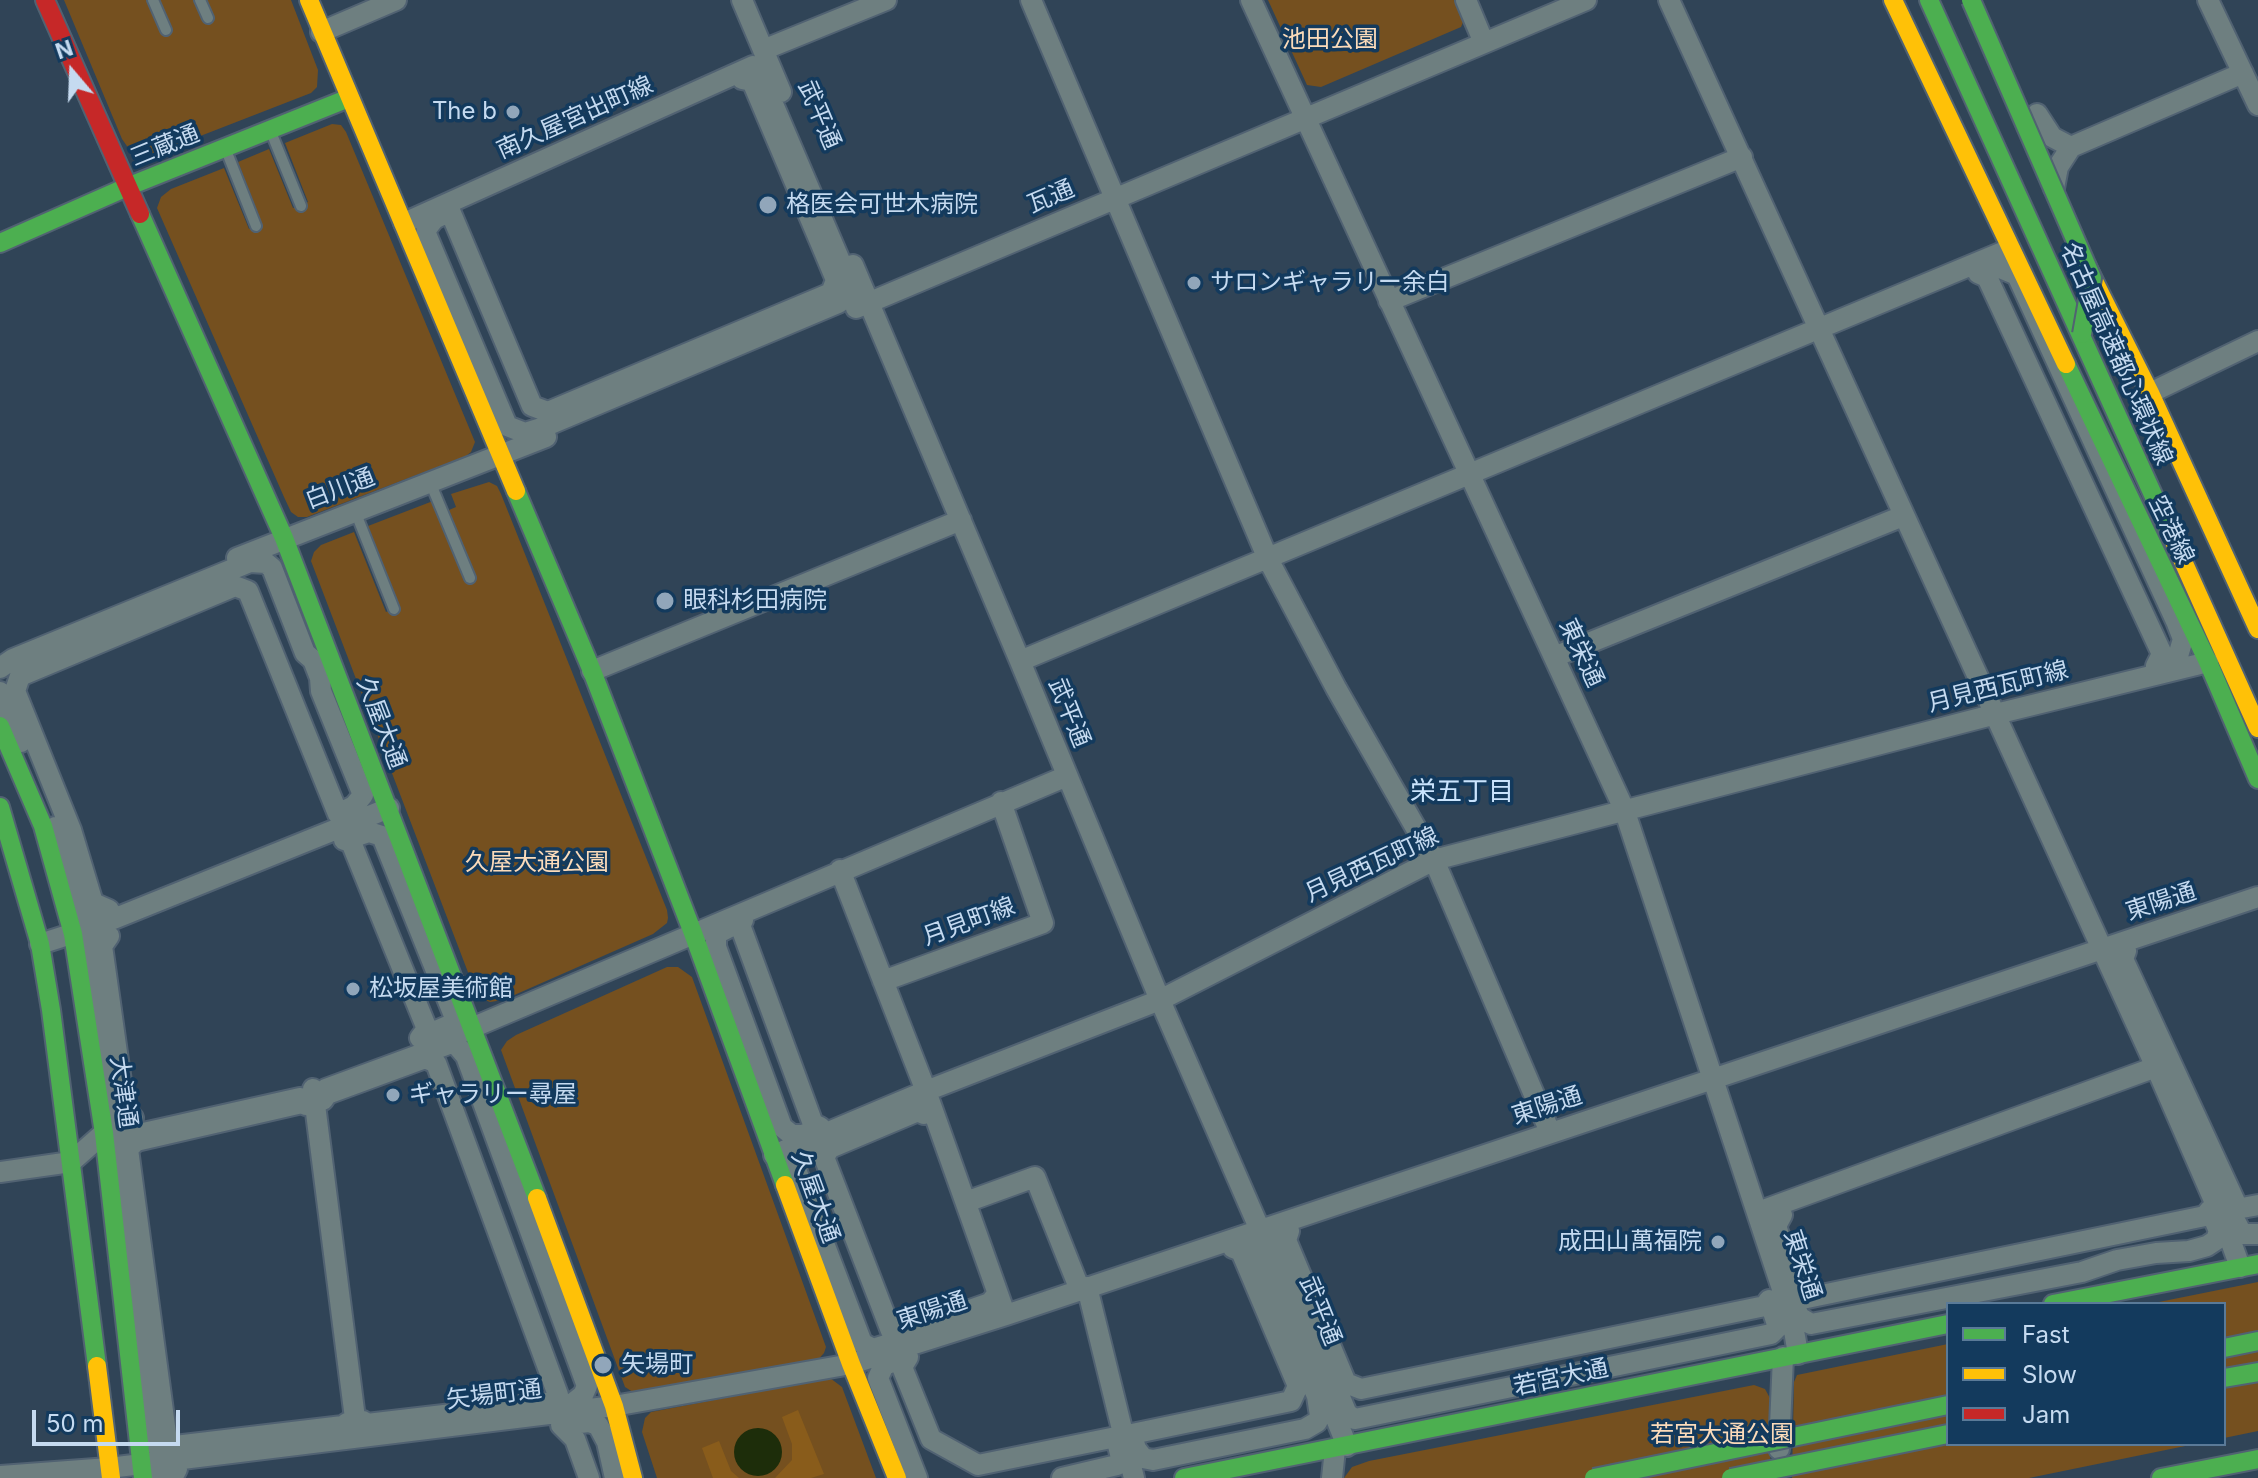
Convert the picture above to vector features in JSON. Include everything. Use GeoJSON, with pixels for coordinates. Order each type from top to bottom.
{"type":"FeatureCollection","features":[{"type":"Feature","properties":{"kind":"main road","name":"久屋大通"},"geometry":{"type":"LineString","coordinates":[[45,0],[284,538],[474,1027],[614,1406],[633,1478]]}},
{"type":"Feature","properties":{"kind":"main road","name":"久屋大通"},"geometry":{"type":"LineString","coordinates":[[309,0],[592,671],[693,933],[851,1364],[897,1478]]}},
{"type":"Feature","properties":{"kind":"main road","name":"空港線"},"geometry":{"type":"LineString","coordinates":[[1893,0],[2208,662],[2258,779]]}},
{"type":"Feature","properties":{"kind":"main road","name":"名古屋高速都心環状線"},"geometry":{"type":"LineString","coordinates":[[1929,0],[2258,728]]}},
{"type":"Feature","properties":{"kind":"main road","name":"空港線"},"geometry":{"type":"LineString","coordinates":[[1957,0],[2150,393],[2258,629]]}},
{"type":"Feature","properties":{"kind":"main road"},"geometry":{"type":"LineString","coordinates":[[1971,0],[2092,278],[2082,334]]}},
{"type":"Feature","properties":{"kind":"main road"},"geometry":{"type":"LineString","coordinates":[[1987,0],[2037,114],[2029,146]]}},
{"type":"Feature","properties":{"kind":"main road","name":"三蔵通"},"geometry":{"type":"LineString","coordinates":[[0,243],[127,187],[349,98]]}},
{"type":"Feature","properties":{"kind":"main road"},"geometry":{"type":"LineString","coordinates":[[2138,459],[2187,527],[2200,554]]}},
{"type":"Feature","properties":{"kind":"main road","name":"大津通"},"geometry":{"type":"LineString","coordinates":[[0,726],[43,826],[73,934],[104,1133],[142,1471]]}},
{"type":"Feature","properties":{"kind":"main road"},"geometry":{"type":"LineString","coordinates":[[0,807],[5,845],[40,944],[51,1010],[110,1473]]}},
{"type":"Feature","properties":{"kind":"main road"},"geometry":{"type":"LineString","coordinates":[[2063,1302],[2249,1266]]}},
{"type":"Feature","properties":{"kind":"main road","name":"若宮大通"},"geometry":{"type":"LineString","coordinates":[[1184,1478],[1946,1324]]}},
{"type":"Feature","properties":{"kind":"main road"},"geometry":{"type":"LineString","coordinates":[[2226,1348],[2258,1341]]}},
{"type":"Feature","properties":{"kind":"main road"},"geometry":{"type":"LineString","coordinates":[[2226,1378],[2258,1372]]}},
{"type":"Feature","properties":{"kind":"main road"},"geometry":{"type":"LineString","coordinates":[[1594,1478],[1946,1405]]}},
{"type":"Feature","properties":{"kind":"main road"},"geometry":{"type":"LineString","coordinates":[[1731,1478],[1946,1434]]}},
{"type":"Feature","properties":{"kind":"main road"},"geometry":{"type":"LineString","coordinates":[[2174,1477],[2258,1459]]}},
{"type":"Feature","properties":{"kind":"street"},"geometry":{"type":"LineString","coordinates":[[321,32],[396,0]]}},
{"type":"Feature","properties":{"kind":"street","name":"武平通"},"geometry":{"type":"LineString","coordinates":[[742,0],[1160,1000],[1260,1230],[1341,1448],[1332,1478]]}},
{"type":"Feature","properties":{"kind":"street","name":"南久屋宮出町線"},"geometry":{"type":"LineString","coordinates":[[404,223],[886,0]]}},
{"type":"Feature","properties":{"kind":"street"},"geometry":{"type":"LineString","coordinates":[[1031,0],[1268,559],[1336,688],[1434,860],[1550,1132]]}},
{"type":"Feature","properties":{"kind":"street","name":"東栄通"},"geometry":{"type":"LineString","coordinates":[[1251,0],[1624,809],[1763,1221],[1792,1319],[1777,1478]]}},
{"type":"Feature","properties":{"kind":"street"},"geometry":{"type":"LineString","coordinates":[[1466,0],[1484,43]]}},
{"type":"Feature","properties":{"kind":"street","name":"瓦通"},"geometry":{"type":"LineString","coordinates":[[536,441],[1586,0]]}},
{"type":"Feature","properties":{"kind":"street"},"geometry":{"type":"LineString","coordinates":[[1669,0],[1996,714],[2226,1228],[2249,1266]]}},
{"type":"Feature","properties":{"kind":"street"},"geometry":{"type":"LineString","coordinates":[[2208,0],[2258,105]]}},
{"type":"Feature","properties":{"kind":"street"},"geometry":{"type":"LineString","coordinates":[[2052,198],[2058,167],[2071,147],[2243,73]]}},
{"type":"Feature","properties":{"kind":"street"},"geometry":{"type":"LineString","coordinates":[[755,75],[764,83],[846,275],[849,292],[838,303],[525,433],[507,426],[426,234],[434,219],[450,211],[532,406],[548,412],[831,293],[836,280],[752,81],[742,79],[755,75]]}},
{"type":"Feature","properties":{"kind":"street"},"geometry":{"type":"LineString","coordinates":[[2037,114],[2052,137],[2071,147]]}},
{"type":"Feature","properties":{"kind":"street"},"geometry":{"type":"LineString","coordinates":[[1389,301],[1742,157]]}},
{"type":"Feature","properties":{"kind":"street"},"geometry":{"type":"LineString","coordinates":[[1020,661],[2010,249]]}},
{"type":"Feature","properties":{"kind":"street"},"geometry":{"type":"LineString","coordinates":[[1998,267],[2017,275],[2183,639],[2178,656],[2156,666],[2162,654],[1987,277],[1978,273],[1998,267]]}},
{"type":"Feature","properties":{"kind":"street"},"geometry":{"type":"LineString","coordinates":[[2150,393],[2258,341]]}},
{"type":"Feature","properties":{"kind":"street","name":"白川通"},"geometry":{"type":"LineString","coordinates":[[0,658],[284,538],[536,441]]}},
{"type":"Feature","properties":{"kind":"street"},"geometry":{"type":"LineString","coordinates":[[1554,657],[1903,516]]}},
{"type":"Feature","properties":{"kind":"street"},"geometry":{"type":"LineString","coordinates":[[592,671],[961,520]]}},
{"type":"Feature","properties":{"kind":"street"},"geometry":{"type":"LineString","coordinates":[[0,668],[13,659],[250,562],[266,563],[272,568],[305,653],[313,660],[321,691],[363,795],[353,807],[338,814],[248,591],[235,586],[20,676],[15,691],[71,830],[93,903],[109,910],[89,917],[79,910],[71,869],[0,692]]}},
{"type":"Feature","properties":{"kind":"street","name":"月見西瓦町線"},"geometry":{"type":"LineString","coordinates":[[774,1155],[926,1091],[1160,1000],[1434,860],[2208,662]]}},
{"type":"Feature","properties":{"kind":"street"},"geometry":{"type":"LineString","coordinates":[[0,1172],[71,1162],[104,1133],[312,1087],[474,1027],[1067,776]]}},
{"type":"Feature","properties":{"kind":"street","name":"月見町線"},"geometry":{"type":"LineString","coordinates":[[883,981],[1043,923],[1001,802]]}},
{"type":"Feature","properties":{"kind":"street"},"geometry":{"type":"LineString","coordinates":[[40,944],[73,934],[389,808]]}},
{"type":"Feature","properties":{"kind":"street"},"geometry":{"type":"LineString","coordinates":[[369,832],[382,836],[455,1018],[447,1027],[420,1038],[427,1029],[351,842],[344,840],[369,832]]}},
{"type":"Feature","properties":{"kind":"street"},"geometry":{"type":"LineString","coordinates":[[840,870],[926,1091],[1006,1315]]}},
{"type":"Feature","properties":{"kind":"street","name":"東陽通"},"geometry":{"type":"LineString","coordinates":[[851,1364],[2258,897]]}},
{"type":"Feature","properties":{"kind":"street"},"geometry":{"type":"LineString","coordinates":[[743,920],[740,925],[813,1124],[820,1127],[803,1135],[792,1135],[782,1127],[716,947],[714,939],[721,930],[743,920]]}},
{"type":"Feature","properties":{"kind":"street"},"geometry":{"type":"LineString","coordinates":[[109,936],[102,946],[125,1110],[133,1118],[120,1119],[113,1114],[87,951],[92,943],[109,936]]}},
{"type":"Feature","properties":{"kind":"street"},"geometry":{"type":"LineString","coordinates":[[2258,1205],[2242,1208],[2236,1204],[2123,959],[2126,951],[2120,953],[2116,956],[2116,964],[2238,1229],[2246,1235],[2258,1234]]}},
{"type":"Feature","properties":{"kind":"street"},"geometry":{"type":"LineString","coordinates":[[356,1429],[347,1423],[346,1431],[341,1433],[171,1454],[158,1450],[151,1436],[115,1151],[122,1140],[305,1099],[306,1105],[302,1103],[136,1141],[128,1149],[167,1441],[175,1446],[356,1429],[555,1402],[558,1395],[436,1063],[425,1058],[327,1094],[323,1100],[322,1092],[326,1089],[454,1042],[466,1056],[587,1386],[583,1395],[569,1406],[368,1430],[363,1421],[356,1429]]}},
{"type":"Feature","properties":{"kind":"street"},"geometry":{"type":"LineString","coordinates":[[1763,1221],[2156,1067]]}},
{"type":"Feature","properties":{"kind":"street"},"geometry":{"type":"LineString","coordinates":[[312,1087],[356,1429]]}},
{"type":"Feature","properties":{"kind":"street"},"geometry":{"type":"LineString","coordinates":[[912,1106],[922,1109],[924,1114],[918,1111],[830,1148],[824,1157],[891,1331],[899,1335],[990,1303],[994,1298],[994,1308],[990,1312],[878,1349],[862,1343],[795,1167],[796,1162],[808,1150],[912,1106]]}},
{"type":"Feature","properties":{"kind":"street"},"geometry":{"type":"LineString","coordinates":[[966,1202],[1035,1177],[1083,1288],[1134,1478]]}},
{"type":"Feature","properties":{"kind":"street"},"geometry":{"type":"LineString","coordinates":[[2210,1210],[2219,1231],[2212,1244],[2189,1251],[2117,1260],[2082,1272],[1811,1324],[1799,1317],[1763,1221],[1782,1215],[1776,1226],[1800,1295],[1807,1298],[2205,1216],[2210,1210]]}},
{"type":"Feature","properties":{"kind":"street"},"geometry":{"type":"LineString","coordinates":[[1289,1231],[1286,1240],[1346,1383],[1361,1389],[1765,1306],[1769,1300],[1778,1327],[1771,1334],[1355,1419],[1347,1414],[1278,1247],[1278,1237],[1289,1231]]}},
{"type":"Feature","properties":{"kind":"street"},"geometry":{"type":"LineString","coordinates":[[1250,1244],[1317,1396],[1321,1411],[1317,1422],[1305,1429],[1148,1460],[1136,1449],[1132,1434],[1291,1401],[1298,1386],[1241,1251],[1233,1248],[1250,1244]]}},
{"type":"Feature","properties":{"kind":"street"},"geometry":{"type":"LineString","coordinates":[[917,1478],[878,1378],[884,1365],[908,1357],[902,1367],[931,1439],[978,1465],[1116,1437],[1121,1458],[1117,1465],[1062,1478]]}},
{"type":"Feature","properties":{"kind":"street","name":"矢場町通"},"geometry":{"type":"LineString","coordinates":[[110,1473],[142,1471],[356,1429],[614,1406],[851,1364]]}},
{"type":"Feature","properties":{"kind":"street"},"geometry":{"type":"LineString","coordinates":[[589,1478],[575,1439],[561,1425],[592,1423],[602,1429],[615,1478]]}},
{"type":"Feature","properties":{"kind":"street"},"geometry":{"type":"LineString","coordinates":[[158,1478],[177,1469],[172,1478]]}},
{"type":"Feature","properties":{"kind":"street"},"geometry":{"type":"LineString","coordinates":[[0,1476],[110,1473]]}},
{"type":"Feature","properties":{"kind":"lane"},"geometry":{"type":"LineString","coordinates":[[153,0],[166,30]]}},
{"type":"Feature","properties":{"kind":"lane"},"geometry":{"type":"LineString","coordinates":[[200,0],[208,18]]}},
{"type":"Feature","properties":{"kind":"lane"},"geometry":{"type":"LineString","coordinates":[[270,130],[301,206]]}},
{"type":"Feature","properties":{"kind":"lane"},"geometry":{"type":"LineString","coordinates":[[225,148],[256,226]]}},
{"type":"Feature","properties":{"kind":"lane"},"geometry":{"type":"LineString","coordinates":[[430,482],[470,578]]}},
{"type":"Feature","properties":{"kind":"lane"},"geometry":{"type":"LineString","coordinates":[[355,511],[394,609]]}},
{"type":"Feature","properties":{"kind":"green space"},"geometry":{"type":"Polygon","coordinates":[[[64,0],[291,0],[318,70],[317,87],[311,93],[154,154],[141,155],[129,149],[122,139],[64,0]]]}},
{"type":"Feature","properties":{"kind":"green space","name":"池田公園"},"geometry":{"type":"Polygon","coordinates":[[[1268,0],[1456,0],[1464,20],[1461,27],[1321,87],[1307,85],[1268,0]]]}},
{"type":"Feature","properties":{"kind":"green space"},"geometry":{"type":"Polygon","coordinates":[[[332,124],[341,125],[346,132],[475,442],[466,456],[307,517],[298,517],[291,512],[284,497],[157,208],[161,197],[171,189],[224,168],[249,229],[262,224],[238,162],[269,149],[293,208],[308,202],[285,143],[332,124]]]}},
{"type":"Feature","properties":{"kind":"green space","name":"久屋大通公園"},"geometry":{"type":"Polygon","coordinates":[[[489,482],[497,486],[501,494],[668,918],[667,923],[653,934],[503,1000],[490,1002],[480,998],[474,988],[311,561],[321,545],[354,532],[386,612],[400,607],[368,526],[433,501],[464,580],[474,576],[449,510],[456,507],[451,494],[489,482]]]}},
{"type":"Feature","properties":{"kind":"green space"},"geometry":{"type":"Polygon","coordinates":[[[667,967],[678,967],[692,977],[826,1347],[816,1362],[636,1394],[625,1387],[501,1050],[516,1035],[667,967]]]}},
{"type":"Feature","properties":{"kind":"green space"},"geometry":{"type":"Polygon","coordinates":[[[2258,1282],[2258,1431],[2226,1438],[2226,1302],[2159,1302],[2258,1282]]]}},
{"type":"Feature","properties":{"kind":"green space","name":"若宮大通公園"},"geometry":{"type":"Polygon","coordinates":[[[1946,1344],[1946,1446],[2185,1446],[2029,1478],[1792,1478],[1794,1382],[1797,1375],[1946,1344]]]}},
{"type":"Feature","properties":{"kind":"green space"},"geometry":{"type":"Polygon","coordinates":[[[830,1378],[842,1387],[876,1478],[657,1478],[642,1432],[645,1418],[651,1412],[830,1378]]]}},
{"type":"Feature","properties":{"kind":"green space","name":"若宮大通公園"},"geometry":{"type":"Polygon","coordinates":[[[1754,1385],[1765,1389],[1771,1400],[1770,1478],[1344,1478],[1352,1467],[1369,1461],[1754,1385]]]}},
{"type":"Feature","properties":{"kind":"shaded area"},"geometry":{"type":"Polygon","coordinates":[[[798,1410],[824,1474],[811,1478],[775,1478],[792,1460],[792,1444],[782,1417],[798,1410]]]}},
{"type":"Feature","properties":{"kind":"shaded area"},"geometry":{"type":"Polygon","coordinates":[[[758,1428],[767,1429],[775,1435],[781,1443],[781,1461],[775,1469],[767,1475],[758,1476],[749,1475],[741,1469],[735,1461],[734,1452],[735,1443],[741,1435],[749,1429],[758,1428]]]}},
{"type":"Feature","properties":{"kind":"shaded area"},"geometry":{"type":"Polygon","coordinates":[[[719,1441],[731,1471],[739,1478],[713,1478],[702,1448],[719,1441]]]}},
{"type":"Feature","properties":{"kind":"traffic: fast"},"geometry":{"type":"LineString","coordinates":[[1929,0],[2169,530]]}},
{"type":"Feature","properties":{"kind":"traffic: fast"},"geometry":{"type":"LineString","coordinates":[[1971,0],[2092,278],[2082,334]]}},
{"type":"Feature","properties":{"kind":"traffic: fast"},"geometry":{"type":"LineString","coordinates":[[0,243],[127,187],[349,98]]}},
{"type":"Feature","properties":{"kind":"traffic: fast"},"geometry":{"type":"LineString","coordinates":[[140,214],[284,538],[537,1198]]}},
{"type":"Feature","properties":{"kind":"traffic: fast"},"geometry":{"type":"LineString","coordinates":[[2066,364],[2208,662],[2258,779]]}},
{"type":"Feature","properties":{"kind":"traffic: fast"},"geometry":{"type":"LineString","coordinates":[[516,491],[592,671],[693,933],[785,1185]]}},
{"type":"Feature","properties":{"kind":"traffic: fast"},"geometry":{"type":"LineString","coordinates":[[0,726],[43,826],[73,934],[104,1133],[143,1478]]}},
{"type":"Feature","properties":{"kind":"traffic: fast"},"geometry":{"type":"LineString","coordinates":[[0,807],[40,944],[97,1366]]}},
{"type":"Feature","properties":{"kind":"traffic: fast"},"geometry":{"type":"LineString","coordinates":[[2063,1302],[2258,1264]]}},
{"type":"Feature","properties":{"kind":"traffic: fast"},"geometry":{"type":"LineString","coordinates":[[1184,1478],[1946,1324]]}},
{"type":"Feature","properties":{"kind":"traffic: fast"},"geometry":{"type":"LineString","coordinates":[[2226,1348],[2258,1341]]}},
{"type":"Feature","properties":{"kind":"traffic: fast"},"geometry":{"type":"LineString","coordinates":[[2226,1378],[2258,1372]]}},
{"type":"Feature","properties":{"kind":"traffic: fast"},"geometry":{"type":"LineString","coordinates":[[1594,1478],[1946,1405]]}},
{"type":"Feature","properties":{"kind":"traffic: fast"},"geometry":{"type":"LineString","coordinates":[[1731,1478],[1946,1434]]}},
{"type":"Feature","properties":{"kind":"traffic: fast"},"geometry":{"type":"LineString","coordinates":[[2161,1478],[2258,1459]]}},
{"type":"Feature","properties":{"kind":"traffic: slow"},"geometry":{"type":"LineString","coordinates":[[309,0],[516,491]]}},
{"type":"Feature","properties":{"kind":"traffic: slow"},"geometry":{"type":"LineString","coordinates":[[1893,0],[2066,364]]}},
{"type":"Feature","properties":{"kind":"traffic: slow"},"geometry":{"type":"LineString","coordinates":[[2086,265],[2150,393],[2258,629]]}},
{"type":"Feature","properties":{"kind":"traffic: slow"},"geometry":{"type":"LineString","coordinates":[[2169,530],[2258,728]]}},
{"type":"Feature","properties":{"kind":"traffic: slow"},"geometry":{"type":"LineString","coordinates":[[785,1185],[897,1478]]}},
{"type":"Feature","properties":{"kind":"traffic: slow"},"geometry":{"type":"LineString","coordinates":[[537,1198],[614,1406],[633,1478]]}},
{"type":"Feature","properties":{"kind":"traffic: slow"},"geometry":{"type":"LineString","coordinates":[[97,1366],[111,1478]]}},
{"type":"Feature","properties":{"kind":"traffic: jam"},"geometry":{"type":"LineString","coordinates":[[45,0],[140,214]]}},
{"type":"Feature","properties":{"kind":"place","name":"The b"},"geometry":{"type":"Point","coordinates":[513,112]}},
{"type":"Feature","properties":{"kind":"place","name":"格医会可世木病院"},"geometry":{"type":"Point","coordinates":[768,205]}},
{"type":"Feature","properties":{"kind":"place","name":"サロンギャラリー余白"},"geometry":{"type":"Point","coordinates":[1194,283]}},
{"type":"Feature","properties":{"kind":"place","name":"眼科杉田病院"},"geometry":{"type":"Point","coordinates":[665,601]}},
{"type":"Feature","properties":{"kind":"place","name":"松坂屋美術館"},"geometry":{"type":"Point","coordinates":[353,989]}},
{"type":"Feature","properties":{"kind":"place","name":"ギャラリー尋屋"},"geometry":{"type":"Point","coordinates":[393,1095]}},
{"type":"Feature","properties":{"kind":"place","name":"成田山萬福院"},"geometry":{"type":"Point","coordinates":[1718,1242]}},
{"type":"Feature","properties":{"kind":"place","name":"矢場町"},"geometry":{"type":"Point","coordinates":[603,1365]}},
{"type":"Feature","properties":{"kind":"district","name":"栄五丁目"},"geometry":{"type":"Point","coordinates":[1462,792]}}]}
